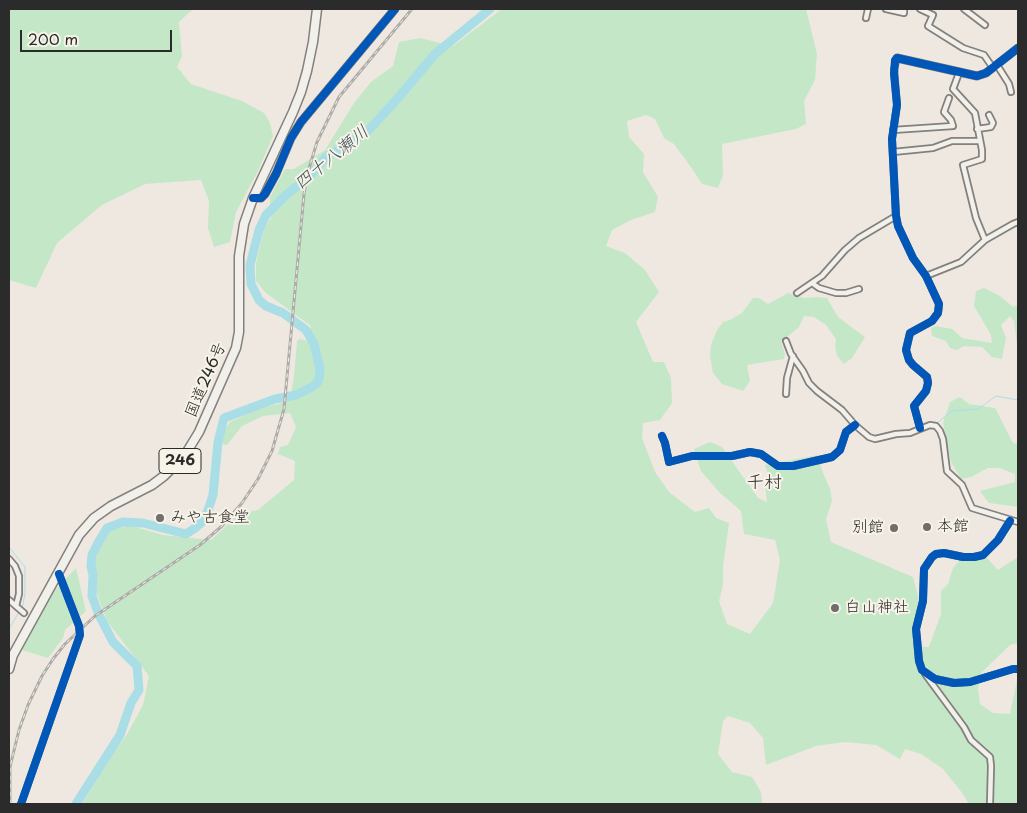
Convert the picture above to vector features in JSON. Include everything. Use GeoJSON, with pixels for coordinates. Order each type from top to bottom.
{"type":"FeatureCollection","features":[{"type":"Feature","properties":{"kind":"highway","name":"国道246号"},"geometry":{"type":"LineString","coordinates":[[9,669],[13,655],[79,535],[94,518],[111,506],[152,485],[164,476],[185,455],[199,432],[236,348],[239,332],[239,251],[244,224],[253,198],[301,92],[312,49],[316,9]]}},
{"type":"Feature","properties":{"kind":"street"},"geometry":{"type":"LineString","coordinates":[[253,198],[261,198],[265,194],[300,122],[395,9]]}},
{"type":"Feature","properties":{"kind":"street"},"geometry":{"type":"LineString","coordinates":[[866,18],[868,9]]}},
{"type":"Feature","properties":{"kind":"street"},"geometry":{"type":"LineString","coordinates":[[886,9],[904,13],[904,9]]}},
{"type":"Feature","properties":{"kind":"street"},"geometry":{"type":"LineString","coordinates":[[920,9],[933,15],[928,26],[963,48],[984,55],[1009,84],[1010,92]]}},
{"type":"Feature","properties":{"kind":"street"},"geometry":{"type":"LineString","coordinates":[[964,9],[985,26]]}},
{"type":"Feature","properties":{"kind":"street"},"geometry":{"type":"LineString","coordinates":[[920,428],[914,406],[926,391],[927,377],[908,360],[906,350],[910,333],[932,321],[938,313],[938,299],[926,276],[913,258],[898,226],[896,216],[893,130],[897,105],[894,69],[897,58],[977,76],[986,74],[1018,48]]}},
{"type":"Feature","properties":{"kind":"street"},"geometry":{"type":"LineString","coordinates":[[959,73],[953,89],[975,113],[982,159],[963,165],[976,218],[985,240]]}},
{"type":"Feature","properties":{"kind":"street"},"geometry":{"type":"LineString","coordinates":[[893,130],[953,126],[951,120],[944,112],[949,98]]}},
{"type":"Feature","properties":{"kind":"street"},"geometry":{"type":"LineString","coordinates":[[977,129],[991,126],[993,123],[992,117]]}},
{"type":"Feature","properties":{"kind":"street"},"geometry":{"type":"LineString","coordinates":[[893,152],[933,148],[952,141],[979,141]]}},
{"type":"Feature","properties":{"kind":"street"},"geometry":{"type":"LineString","coordinates":[[797,293],[830,269],[845,250],[859,238],[896,216]]}},
{"type":"Feature","properties":{"kind":"street"},"geometry":{"type":"LineString","coordinates":[[926,276],[961,262],[985,240],[1018,222]]}},
{"type":"Feature","properties":{"kind":"street"},"geometry":{"type":"LineString","coordinates":[[812,283],[819,288],[836,293],[846,293],[859,289]]}},
{"type":"Feature","properties":{"kind":"street"},"geometry":{"type":"LineString","coordinates":[[786,341],[792,356],[803,370],[809,384],[842,410],[869,437],[875,438],[910,433],[933,425],[940,431],[943,439],[947,471],[962,485],[972,508],[1018,522]]}},
{"type":"Feature","properties":{"kind":"street"},"geometry":{"type":"LineString","coordinates":[[786,394],[787,378],[792,356]]}},
{"type":"Feature","properties":{"kind":"street"},"geometry":{"type":"LineString","coordinates":[[662,436],[666,443],[669,462],[692,456],[730,456],[755,452],[778,466],[802,465],[832,457],[840,450],[846,432],[855,425]]}},
{"type":"Feature","properties":{"kind":"street"},"geometry":{"type":"LineString","coordinates":[[990,804],[992,766],[990,757],[971,740],[964,727],[924,673],[918,661],[916,629],[923,601],[923,576],[926,564],[936,554],[944,553],[968,557],[983,554],[998,540],[1010,520]]}},
{"type":"Feature","properties":{"kind":"street"},"geometry":{"type":"LineString","coordinates":[[9,559],[15,566],[19,576],[17,608]]}},
{"type":"Feature","properties":{"kind":"street"},"geometry":{"type":"LineString","coordinates":[[21,804],[80,635],[59,574]]}},
{"type":"Feature","properties":{"kind":"street"},"geometry":{"type":"LineString","coordinates":[[9,600],[24,614]]}},
{"type":"Feature","properties":{"kind":"street"},"geometry":{"type":"LineString","coordinates":[[924,673],[935,679],[962,683],[1018,669]]}},
{"type":"Feature","properties":{"kind":"green space"},"geometry":{"type":"Polygon","coordinates":[[[9,9],[193,9],[179,22],[182,56],[177,67],[191,84],[242,101],[264,113],[270,123],[273,136],[257,173],[236,212],[230,242],[214,247],[208,228],[209,201],[201,180],[145,184],[102,205],[57,243],[36,288],[9,280],[9,9]]]}},
{"type":"Feature","properties":{"kind":"green space"},"geometry":{"type":"Polygon","coordinates":[[[502,9],[806,9],[817,54],[815,80],[804,101],[806,124],[796,129],[722,144],[723,175],[718,188],[702,184],[674,144],[664,138],[655,119],[646,115],[627,121],[629,137],[644,154],[643,172],[658,197],[655,212],[631,220],[612,230],[606,246],[625,253],[645,270],[659,292],[636,322],[653,362],[664,362],[671,378],[672,403],[660,420],[643,423],[642,438],[655,472],[669,492],[695,512],[709,508],[716,518],[729,523],[723,566],[723,585],[719,601],[727,624],[750,634],[773,603],[780,560],[775,540],[744,534],[741,511],[720,493],[701,471],[694,449],[710,442],[722,447],[758,498],[767,502],[765,484],[769,477],[765,465],[818,455],[830,489],[832,501],[826,519],[831,542],[913,577],[919,600],[916,647],[929,647],[941,614],[941,591],[948,584],[953,568],[960,560],[987,558],[998,570],[1018,557],[1018,643],[1010,645],[981,673],[978,689],[980,704],[993,713],[1010,714],[1018,680],[1018,804],[969,804],[943,769],[921,754],[905,749],[900,759],[876,745],[845,742],[816,746],[766,765],[763,738],[750,723],[728,716],[723,721],[718,754],[732,772],[752,777],[761,792],[762,804],[82,804],[110,757],[126,736],[143,705],[149,676],[107,621],[96,591],[94,566],[102,538],[112,529],[132,526],[163,535],[211,540],[239,514],[258,510],[294,480],[295,461],[278,454],[280,447],[288,445],[296,427],[290,413],[263,416],[242,426],[227,445],[221,444],[224,431],[230,422],[258,409],[290,401],[297,341],[300,339],[308,341],[311,326],[266,293],[256,281],[256,263],[264,229],[271,218],[270,197],[285,169],[294,169],[325,150],[354,103],[371,82],[393,66],[399,42],[420,38],[453,46],[502,9]]]}},
{"type":"Feature","properties":{"kind":"green space"},"geometry":{"type":"Polygon","coordinates":[[[984,288],[1000,296],[1013,307],[1018,305],[1018,352],[1014,321],[1010,316],[1001,325],[1006,338],[1002,359],[992,357],[982,347],[964,346],[957,350],[950,348],[946,341],[932,336],[931,328],[936,326],[952,329],[962,338],[992,343],[991,335],[974,306],[976,291],[984,288]]]}},
{"type":"Feature","properties":{"kind":"green space"},"geometry":{"type":"Polygon","coordinates":[[[788,293],[804,298],[827,298],[838,317],[865,337],[852,358],[844,364],[837,356],[836,339],[826,325],[814,317],[804,316],[799,327],[781,342],[785,354],[784,359],[747,365],[750,381],[743,391],[722,384],[713,373],[710,356],[711,345],[717,330],[723,322],[742,313],[753,298],[759,298],[768,304],[788,293]]]}},
{"type":"Feature","properties":{"kind":"green space"},"geometry":{"type":"Polygon","coordinates":[[[960,397],[969,404],[995,408],[1013,443],[1018,444],[1018,507],[989,503],[980,491],[1015,482],[1015,474],[1000,468],[988,468],[971,477],[961,479],[951,462],[943,423],[950,402],[960,397]]]}},
{"type":"Feature","properties":{"kind":"green space"},"geometry":{"type":"Polygon","coordinates":[[[76,568],[86,611],[65,630],[63,638],[48,658],[22,650],[55,590],[76,568]]]}},
{"type":"Feature","properties":{"kind":"waterway","name":"四十八瀬川"},"geometry":{"type":"LineString","coordinates":[[76,804],[120,735],[131,703],[139,690],[137,666],[113,642],[99,615],[92,596],[92,555],[99,541],[107,528],[123,522],[143,523],[186,534],[195,528],[203,521],[213,495],[218,442],[224,418],[275,399],[296,395],[312,387],[319,379],[320,369],[314,344],[306,330],[283,313],[266,306],[259,300],[251,284],[250,265],[259,230],[266,215],[286,195],[309,177],[326,157],[366,133],[435,54],[490,9]]}},
{"type":"Feature","properties":{"kind":"waterway"},"geometry":{"type":"LineString","coordinates":[[937,423],[952,411],[978,409],[996,396],[1018,400]]}},
{"type":"Feature","properties":{"kind":"waterway"},"geometry":{"type":"LineString","coordinates":[[9,547],[25,567],[25,594],[22,609]]}},
{"type":"Feature","properties":{"kind":"waterway"},"geometry":{"type":"LineString","coordinates":[[9,629],[19,612]]}},
{"type":"Feature","properties":{"kind":"railway"},"geometry":{"type":"LineString","coordinates":[[10,804],[10,767],[19,730],[28,705],[42,676],[53,659],[65,644],[95,616],[200,545],[222,526],[242,503],[258,479],[272,451],[284,409],[304,194],[307,175],[317,142],[339,97],[412,9]]}},
{"type":"Feature","properties":{"kind":"cycle path"},"geometry":{"type":"LineString","coordinates":[[253,198],[261,198],[265,194],[276,174],[291,138],[301,122],[395,9]]}},
{"type":"Feature","properties":{"kind":"cycle path"},"geometry":{"type":"LineString","coordinates":[[920,428],[914,406],[926,391],[927,377],[909,360],[906,350],[910,333],[932,321],[938,313],[939,304],[926,276],[913,258],[898,226],[896,216],[892,139],[897,105],[894,74],[895,60],[897,58],[977,76],[986,73],[1018,48]]}},
{"type":"Feature","properties":{"kind":"cycle path"},"geometry":{"type":"LineString","coordinates":[[662,436],[669,462],[692,456],[732,456],[750,452],[761,454],[778,466],[793,466],[832,457],[840,450],[846,432],[855,425]]}},
{"type":"Feature","properties":{"kind":"cycle path"},"geometry":{"type":"LineString","coordinates":[[1010,521],[998,540],[983,555],[963,557],[944,553],[936,554],[932,557],[924,569],[923,601],[916,629],[919,661],[922,670],[935,679],[954,683],[970,682],[1018,669]]}},
{"type":"Feature","properties":{"kind":"cycle path"},"geometry":{"type":"LineString","coordinates":[[21,804],[80,635],[79,626],[59,574]]}},
{"type":"Feature","properties":{"kind":"place","name":"みや古食堂"},"geometry":{"type":"Point","coordinates":[160,518]}},
{"type":"Feature","properties":{"kind":"place","name":"本館"},"geometry":{"type":"Point","coordinates":[927,527]}},
{"type":"Feature","properties":{"kind":"place","name":"別館"},"geometry":{"type":"Point","coordinates":[894,528]}},
{"type":"Feature","properties":{"kind":"place","name":"白山神社"},"geometry":{"type":"Point","coordinates":[835,608]}},
{"type":"Feature","properties":{"kind":"district","name":"千村"},"geometry":{"type":"Point","coordinates":[764,483]}}]}
